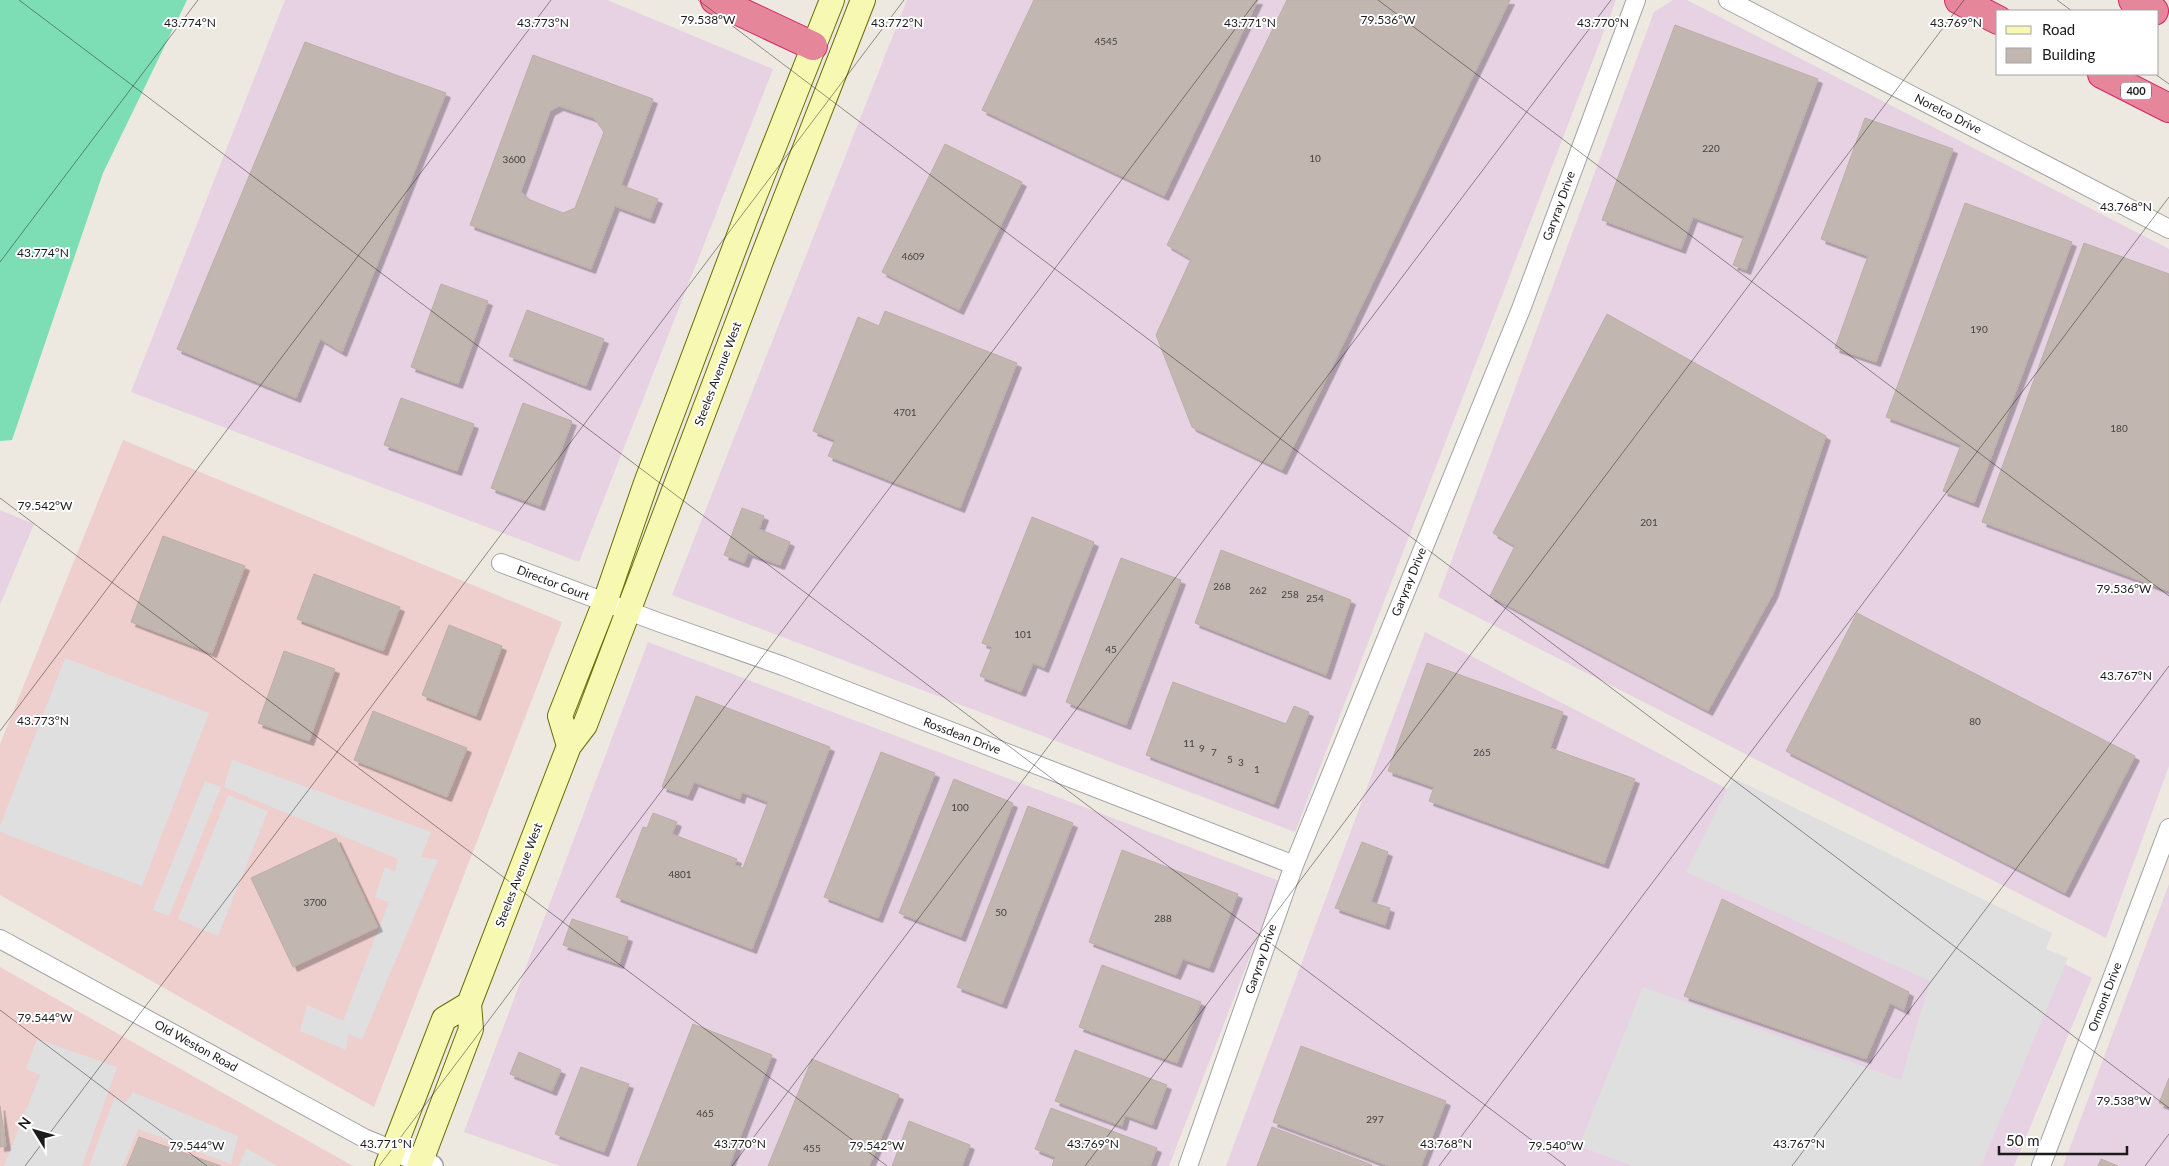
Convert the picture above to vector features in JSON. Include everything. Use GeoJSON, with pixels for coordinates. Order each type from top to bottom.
{"type":"FeatureCollection","features":[{"type":"Feature","properties":{"kind":"highway"},"geometry":{"type":"LineString","coordinates":[[715,0],[814,46]]}},
{"type":"Feature","properties":{"kind":"highway"},"geometry":{"type":"LineString","coordinates":[[1959,0],[1996,19]]}},
{"type":"Feature","properties":{"kind":"highway"},"geometry":{"type":"LineString","coordinates":[[2133,0],[2152,10]]}},
{"type":"Feature","properties":{"kind":"highway","name":"400"},"geometry":{"type":"LineString","coordinates":[[2104,75],[2169,108]]}},
{"type":"Feature","properties":{"kind":"main road"},"geometry":{"type":"LineString","coordinates":[[569,746],[560,716],[604,602],[690,365],[832,0]]}},
{"type":"Feature","properties":{"kind":"main road","name":"Steeles Avenue West"},"geometry":{"type":"LineString","coordinates":[[424,1164],[471,1029],[469,1004],[569,746],[585,725],[761,261],[863,0]]}},
{"type":"Feature","properties":{"kind":"main road"},"geometry":{"type":"LineString","coordinates":[[814,46],[840,60]]}},
{"type":"Feature","properties":{"kind":"main road"},"geometry":{"type":"LineString","coordinates":[[390,1158],[444,1020],[469,1004]]}},
{"type":"Feature","properties":{"kind":"street","name":"Garyray Drive"},"geometry":{"type":"LineString","coordinates":[[1188,1166],[1294,865],[1521,309],[1636,0]]}},
{"type":"Feature","properties":{"kind":"street","name":"Norelco Drive"},"geometry":{"type":"LineString","coordinates":[[1728,0],[2169,229]]}},
{"type":"Feature","properties":{"kind":"street","name":"Director Court"},"geometry":{"type":"LineString","coordinates":[[501,563],[628,611]]}},
{"type":"Feature","properties":{"kind":"street","name":"Rossdean Drive"},"geometry":{"type":"LineString","coordinates":[[628,611],[782,666],[1294,865]]}},
{"type":"Feature","properties":{"kind":"street","name":"Ormont Drive"},"geometry":{"type":"LineString","coordinates":[[2041,1166],[2169,828]]}},
{"type":"Feature","properties":{"kind":"street","name":"Old Weston Road"},"geometry":{"type":"LineString","coordinates":[[0,939],[364,1138],[390,1158]]}},
{"type":"Feature","properties":{"kind":"street"},"geometry":{"type":"LineString","coordinates":[[390,1158],[424,1164]]}},
{"type":"Feature","properties":{"kind":"shaded area"},"geometry":{"type":"Polygon","coordinates":[[[285,0],[607,0],[773,69],[579,562],[131,392],[285,0]]]}},
{"type":"Feature","properties":{"kind":"shaded area"},"geometry":{"type":"Polygon","coordinates":[[[907,0],[1616,0],[1295,832],[672,595],[907,0]]]}},
{"type":"Feature","properties":{"kind":"shaded area"},"geometry":{"type":"Polygon","coordinates":[[[1673,0],[1687,0],[2169,249],[2169,766],[2106,938],[1438,597],[1654,12],[1673,0]]]}},
{"type":"Feature","properties":{"kind":"shaded area"},"geometry":{"type":"Polygon","coordinates":[[[123,440],[562,622],[374,1107],[0,895],[0,744],[123,440]]]}},
{"type":"Feature","properties":{"kind":"shaded area"},"geometry":{"type":"Polygon","coordinates":[[[0,510],[34,524],[0,605],[0,510]]]}},
{"type":"Feature","properties":{"kind":"shaded area"},"geometry":{"type":"Polygon","coordinates":[[[1425,632],[2092,978],[2014,1166],[1226,1166],[1425,632]]]}},
{"type":"Feature","properties":{"kind":"shaded area"},"geometry":{"type":"Polygon","coordinates":[[[648,642],[1279,881],[1169,1166],[560,1166],[464,1132],[648,642]]]}},
{"type":"Feature","properties":{"kind":"shaded area"},"geometry":{"type":"Polygon","coordinates":[[[65,658],[209,713],[142,886],[0,832],[0,826],[65,658]]]}},
{"type":"Feature","properties":{"kind":"shaded area"},"geometry":{"type":"Polygon","coordinates":[[[232,760],[431,832],[421,857],[438,860],[362,1040],[348,1034],[346,1050],[300,1031],[307,1005],[343,1021],[389,902],[375,897],[385,867],[395,872],[398,859],[224,787],[232,760]]]}},
{"type":"Feature","properties":{"kind":"shaded area"},"geometry":{"type":"Polygon","coordinates":[[[1733,778],[2052,933],[2046,949],[2068,958],[1981,1166],[1632,1166],[1579,1146],[1643,987],[1901,1080],[1930,981],[1686,872],[1733,778]]]}},
{"type":"Feature","properties":{"kind":"shaded area"},"geometry":{"type":"Polygon","coordinates":[[[205,781],[221,787],[169,916],[153,910],[205,781]]]}},
{"type":"Feature","properties":{"kind":"shaded area"},"geometry":{"type":"Polygon","coordinates":[[[228,795],[268,811],[218,936],[178,919],[228,795]]]}},
{"type":"Feature","properties":{"kind":"shaded area"},"geometry":{"type":"Polygon","coordinates":[[[2169,884],[2169,1166],[2063,1166],[2169,884]]]}},
{"type":"Feature","properties":{"kind":"shaded area"},"geometry":{"type":"Polygon","coordinates":[[[0,967],[198,1079],[353,1166],[0,1166],[0,967]]]}},
{"type":"Feature","properties":{"kind":"shaded area"},"geometry":{"type":"Polygon","coordinates":[[[37,1039],[117,1067],[82,1166],[4,1166],[40,1075],[26,1069],[37,1039]]]}},
{"type":"Feature","properties":{"kind":"shaded area"},"geometry":{"type":"Polygon","coordinates":[[[133,1092],[238,1136],[231,1164],[138,1129],[123,1166],[89,1166],[115,1096],[126,1103],[133,1092]]]}},
{"type":"Feature","properties":{"kind":"shaded area"},"geometry":{"type":"Polygon","coordinates":[[[246,1148],[277,1166],[239,1166],[246,1148]]]}},
{"type":"Feature","properties":{"kind":"green space"},"geometry":{"type":"Polygon","coordinates":[[[0,0],[187,0],[103,173],[12,440],[0,441],[0,0]]]}},
{"type":"Feature","properties":{"kind":"building"},"geometry":{"type":"Polygon","coordinates":[[[1034,0],[1258,0],[1164,196],[982,110],[1034,0]]]}},
{"type":"Feature","properties":{"kind":"building"},"geometry":{"type":"Polygon","coordinates":[[[1287,0],[1510,0],[1282,470],[1192,427],[1156,335],[1191,259],[1167,245],[1287,0]]]}},
{"type":"Feature","properties":{"kind":"building"},"geometry":{"type":"Polygon","coordinates":[[[1675,25],[1818,79],[1746,270],[1733,265],[1744,236],[1693,217],[1681,249],[1602,220],[1675,25]]]}},
{"type":"Feature","properties":{"kind":"building"},"geometry":{"type":"Polygon","coordinates":[[[305,42],[446,93],[342,352],[320,339],[296,398],[177,349],[305,42]]]}},
{"type":"Feature","properties":{"kind":"building"},"geometry":{"type":"Polygon","coordinates":[[[533,55],[653,99],[621,185],[658,199],[650,219],[615,206],[591,269],[470,225],[533,55]],[[559,106],[550,111],[521,191],[528,199],[563,213],[575,208],[604,132],[594,118],[559,106]]]}},
{"type":"Feature","properties":{"kind":"building"},"geometry":{"type":"Polygon","coordinates":[[[1865,118],[1953,149],[1876,362],[1835,348],[1868,256],[1821,239],[1865,118]]]}},
{"type":"Feature","properties":{"kind":"building"},"geometry":{"type":"Polygon","coordinates":[[[945,144],[1022,182],[959,310],[882,272],[945,144]]]}},
{"type":"Feature","properties":{"kind":"building"},"geometry":{"type":"Polygon","coordinates":[[[1965,203],[2072,242],[1974,503],[1943,491],[1961,445],[1886,417],[1965,203]]]}},
{"type":"Feature","properties":{"kind":"building"},"geometry":{"type":"Polygon","coordinates":[[[2084,243],[2169,274],[2169,591],[1982,522],[2084,243]]]}},
{"type":"Feature","properties":{"kind":"building"},"geometry":{"type":"Polygon","coordinates":[[[441,284],[488,301],[458,384],[411,367],[441,284]]]}},
{"type":"Feature","properties":{"kind":"building"},"geometry":{"type":"Polygon","coordinates":[[[527,310],[604,339],[586,386],[509,356],[527,310]]]}},
{"type":"Feature","properties":{"kind":"building"},"geometry":{"type":"Polygon","coordinates":[[[885,311],[1017,363],[960,508],[828,456],[835,440],[813,431],[858,317],[879,326],[885,311]]]}},
{"type":"Feature","properties":{"kind":"building"},"geometry":{"type":"Polygon","coordinates":[[[1607,314],[1826,436],[1773,594],[1708,711],[1490,596],[1515,546],[1493,533],[1607,314]]]}},
{"type":"Feature","properties":{"kind":"building"},"geometry":{"type":"Polygon","coordinates":[[[401,398],[474,424],[457,471],[384,445],[401,398]]]}},
{"type":"Feature","properties":{"kind":"building"},"geometry":{"type":"Polygon","coordinates":[[[523,403],[572,421],[540,506],[491,488],[523,403]]]}},
{"type":"Feature","properties":{"kind":"building"},"geometry":{"type":"Polygon","coordinates":[[[742,508],[764,516],[759,529],[790,542],[780,565],[748,553],[744,563],[724,555],[742,508]]]}},
{"type":"Feature","properties":{"kind":"building"},"geometry":{"type":"Polygon","coordinates":[[[1032,517],[1094,542],[1044,668],[1033,663],[1021,692],[980,676],[992,647],[982,643],[1032,517]]]}},
{"type":"Feature","properties":{"kind":"building"},"geometry":{"type":"Polygon","coordinates":[[[163,536],[245,566],[212,653],[131,622],[163,536]]]}},
{"type":"Feature","properties":{"kind":"building"},"geometry":{"type":"Polygon","coordinates":[[[1221,550],[1351,600],[1326,675],[1195,623],[1221,550]]]}},
{"type":"Feature","properties":{"kind":"building"},"geometry":{"type":"Polygon","coordinates":[[[1121,558],[1181,580],[1126,725],[1066,702],[1121,558]]]}},
{"type":"Feature","properties":{"kind":"building"},"geometry":{"type":"Polygon","coordinates":[[[314,574],[400,607],[383,651],[297,619],[314,574]]]}},
{"type":"Feature","properties":{"kind":"building"},"geometry":{"type":"Polygon","coordinates":[[[1857,613],[2135,756],[2065,893],[1786,751],[1857,613]]]}},
{"type":"Feature","properties":{"kind":"building"},"geometry":{"type":"Polygon","coordinates":[[[449,625],[502,646],[476,716],[422,695],[449,625]]]}},
{"type":"Feature","properties":{"kind":"building"},"geometry":{"type":"Polygon","coordinates":[[[284,651],[335,669],[309,741],[258,723],[284,651]]]}},
{"type":"Feature","properties":{"kind":"building"},"geometry":{"type":"Polygon","coordinates":[[[1427,663],[1563,712],[1550,748],[1635,779],[1604,864],[1429,801],[1434,787],[1388,771],[1427,663]]]}},
{"type":"Feature","properties":{"kind":"building"},"geometry":{"type":"Polygon","coordinates":[[[1173,682],[1286,724],[1294,706],[1309,712],[1274,804],[1146,755],[1173,682]]]}},
{"type":"Feature","properties":{"kind":"building"},"geometry":{"type":"Polygon","coordinates":[[[696,696],[830,747],[752,949],[616,897],[643,827],[647,828],[653,813],[677,822],[672,834],[737,859],[735,865],[743,868],[768,802],[742,792],[740,799],[694,782],[688,796],[662,787],[696,696]]]}},
{"type":"Feature","properties":{"kind":"building"},"geometry":{"type":"Polygon","coordinates":[[[373,711],[467,748],[447,797],[354,760],[373,711]]]}},
{"type":"Feature","properties":{"kind":"building"},"geometry":{"type":"Polygon","coordinates":[[[881,752],[935,773],[878,918],[824,897],[881,752]]]}},
{"type":"Feature","properties":{"kind":"building"},"geometry":{"type":"Polygon","coordinates":[[[954,779],[1013,803],[961,937],[899,913],[954,779]]]}},
{"type":"Feature","properties":{"kind":"building"},"geometry":{"type":"Polygon","coordinates":[[[1028,806],[1073,823],[1002,1004],[957,987],[1028,806]]]}},
{"type":"Feature","properties":{"kind":"building"},"geometry":{"type":"Polygon","coordinates":[[[336,838],[378,927],[293,967],[251,878],[336,838]]]}},
{"type":"Feature","properties":{"kind":"building"},"geometry":{"type":"Polygon","coordinates":[[[1362,842],[1388,852],[1371,902],[1390,908],[1385,925],[1335,908],[1362,842]]]}},
{"type":"Feature","properties":{"kind":"building"},"geometry":{"type":"Polygon","coordinates":[[[1122,850],[1238,894],[1209,968],[1183,959],[1176,975],[1089,942],[1122,850]]]}},
{"type":"Feature","properties":{"kind":"building"},"geometry":{"type":"Polygon","coordinates":[[[1722,899],[1909,992],[1904,1010],[1890,1003],[1866,1059],[1684,996],[1722,899]]]}},
{"type":"Feature","properties":{"kind":"building"},"geometry":{"type":"Polygon","coordinates":[[[572,919],[628,937],[619,964],[563,945],[572,919]]]}},
{"type":"Feature","properties":{"kind":"building"},"geometry":{"type":"Polygon","coordinates":[[[1102,965],[1201,1002],[1177,1063],[1079,1027],[1102,965]]]}},
{"type":"Feature","properties":{"kind":"building"},"geometry":{"type":"Polygon","coordinates":[[[693,1024],[772,1055],[729,1166],[637,1166],[693,1024]]]}},
{"type":"Feature","properties":{"kind":"building"},"geometry":{"type":"Polygon","coordinates":[[[1301,1046],[1446,1101],[1421,1166],[1389,1166],[1273,1122],[1301,1046]]]}},
{"type":"Feature","properties":{"kind":"building"},"geometry":{"type":"Polygon","coordinates":[[[1075,1050],[1167,1085],[1152,1125],[1125,1115],[1122,1126],[1055,1101],[1075,1050]]]}},
{"type":"Feature","properties":{"kind":"building"},"geometry":{"type":"Polygon","coordinates":[[[519,1052],[561,1070],[552,1091],[510,1074],[519,1052]]]}},
{"type":"Feature","properties":{"kind":"building"},"geometry":{"type":"Polygon","coordinates":[[[812,1059],[899,1095],[869,1166],[768,1166],[812,1059]]]}},
{"type":"Feature","properties":{"kind":"building"},"geometry":{"type":"Polygon","coordinates":[[[581,1067],[629,1084],[604,1152],[555,1134],[581,1067]]]}},
{"type":"Feature","properties":{"kind":"building"},"geometry":{"type":"Polygon","coordinates":[[[2169,1078],[2169,1107],[2159,1103],[2169,1078]]]}},
{"type":"Feature","properties":{"kind":"building"},"geometry":{"type":"Polygon","coordinates":[[[0,1106],[6,1146],[0,1147],[0,1106]]]}},
{"type":"Feature","properties":{"kind":"building"},"geometry":{"type":"Polygon","coordinates":[[[1051,1108],[1157,1148],[1150,1166],[1052,1166],[1055,1157],[1035,1149],[1051,1108]]]}},
{"type":"Feature","properties":{"kind":"building"},"geometry":{"type":"Polygon","coordinates":[[[909,1121],[970,1145],[962,1166],[892,1166],[909,1121]]]}},
{"type":"Feature","properties":{"kind":"building"},"geometry":{"type":"Polygon","coordinates":[[[1272,1127],[1372,1165],[1257,1166],[1272,1127]]]}},
{"type":"Feature","properties":{"kind":"building"},"geometry":{"type":"Polygon","coordinates":[[[139,1137],[221,1166],[127,1166],[139,1137]]]}},
{"type":"Feature","properties":{"kind":"building"},"geometry":{"type":"Polygon","coordinates":[[[2101,1159],[2118,1166],[2098,1166],[2101,1159]]]}}]}
